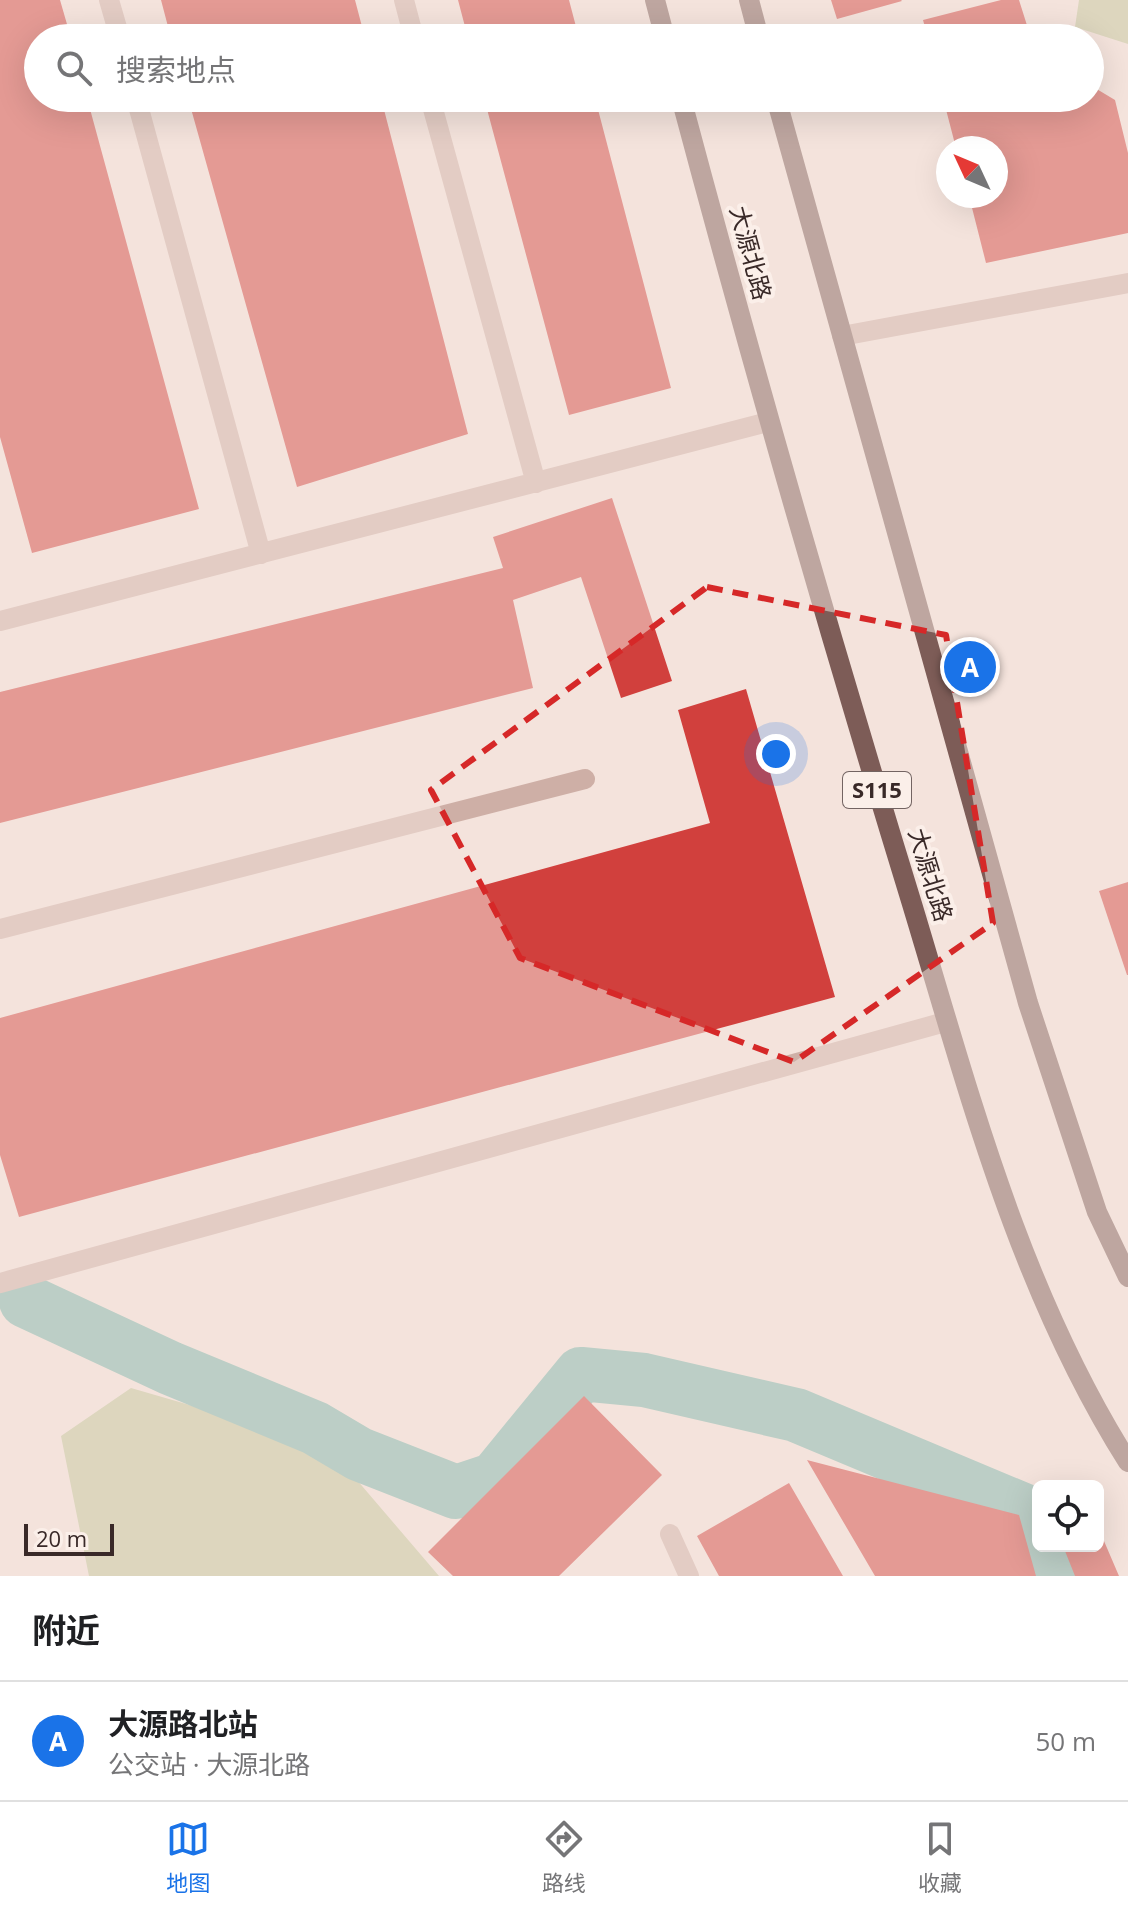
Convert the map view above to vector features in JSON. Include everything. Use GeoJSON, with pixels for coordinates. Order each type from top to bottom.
{"type":"FeatureCollection","features":[{"type":"Feature","properties":{"kind":"main road"},"geometry":{"type":"LineString","coordinates":[[655,0],[661,24]]}},
{"type":"Feature","properties":{"kind":"main road"},"geometry":{"type":"LineString","coordinates":[[749,0],[755,24]]}},
{"type":"Feature","properties":{"kind":"main road","name":"大源北路"},"geometry":{"type":"LineString","coordinates":[[685,112],[768,422],[945,1022],[1021,1250],[1056,1333],[1128,1462]]}},
{"type":"Feature","properties":{"kind":"main road"},"geometry":{"type":"LineString","coordinates":[[780,112],[1028,1003],[1097,1212],[1128,1277]]}},
{"type":"Feature","properties":{"kind":"street"},"geometry":{"type":"LineString","coordinates":[[109,0],[116,24]]}},
{"type":"Feature","properties":{"kind":"street"},"geometry":{"type":"LineString","coordinates":[[404,0],[410,24]]}},
{"type":"Feature","properties":{"kind":"street"},"geometry":{"type":"LineString","coordinates":[[140,112],[261,554]]}},
{"type":"Feature","properties":{"kind":"street"},"geometry":{"type":"LineString","coordinates":[[434,112],[536,483]]}},
{"type":"Feature","properties":{"kind":"street"},"geometry":{"type":"LineString","coordinates":[[842,336],[1128,283]]}},
{"type":"Feature","properties":{"kind":"street"},"geometry":{"type":"LineString","coordinates":[[0,621],[768,422]]}},
{"type":"Feature","properties":{"kind":"street"},"geometry":{"type":"LineString","coordinates":[[0,929],[585,779]]}},
{"type":"Feature","properties":{"kind":"street"},"geometry":{"type":"LineString","coordinates":[[0,1283],[945,1022]]}},
{"type":"Feature","properties":{"kind":"street"},"geometry":{"type":"LineString","coordinates":[[670,1534],[689,1576]]}},
{"type":"Feature","properties":{"kind":"highlighted area"},"geometry":{"type":"Polygon","coordinates":[[[707,587],[946,635],[993,923],[794,1062],[520,958],[431,790],[707,587]]]}},
{"type":"Feature","properties":{"kind":"green space"},"geometry":{"type":"Polygon","coordinates":[[[1079,0],[1128,0],[1128,44],[1104,36],[1104,24],[1075,24],[1079,0]]]}},
{"type":"Feature","properties":{"kind":"green space"},"geometry":{"type":"Polygon","coordinates":[[[131,1388],[327,1445],[439,1576],[89,1576],[61,1436],[131,1388]]]}},
{"type":"Feature","properties":{"kind":"building"},"geometry":{"type":"Polygon","coordinates":[[[0,0],[60,0],[67,24],[24,24],[24,112],[91,112],[199,509],[32,553],[0,437],[0,0]]]}},
{"type":"Feature","properties":{"kind":"building"},"geometry":{"type":"Polygon","coordinates":[[[161,0],[355,0],[361,24],[167,24],[161,0]]]}},
{"type":"Feature","properties":{"kind":"building"},"geometry":{"type":"Polygon","coordinates":[[[458,0],[569,0],[575,24],[464,24],[458,0]]]}},
{"type":"Feature","properties":{"kind":"building"},"geometry":{"type":"Polygon","coordinates":[[[831,0],[901,0],[902,1],[837,19],[831,0]]]}},
{"type":"Feature","properties":{"kind":"building"},"geometry":{"type":"Polygon","coordinates":[[[1001,0],[1019,0],[1027,24],[924,24],[923,20],[1001,0]]]}},
{"type":"Feature","properties":{"kind":"building"},"geometry":{"type":"Polygon","coordinates":[[[1104,93],[1115,100],[1128,153],[1128,233],[986,263],[972,208],[1008,208],[1008,136],[953,136],[947,112],[1104,112],[1104,93]]]}},
{"type":"Feature","properties":{"kind":"building"},"geometry":{"type":"Polygon","coordinates":[[[192,112],[385,112],[468,434],[297,487],[192,112]]]}},
{"type":"Feature","properties":{"kind":"building"},"geometry":{"type":"Polygon","coordinates":[[[488,112],[599,112],[671,388],[569,415],[488,112]]]}},
{"type":"Feature","properties":{"kind":"building"},"geometry":{"type":"Polygon","coordinates":[[[612,498],[672,681],[621,698],[581,577],[513,600],[533,688],[0,823],[0,692],[503,568],[493,537],[612,498]]]}},
{"type":"Feature","properties":{"kind":"building"},"geometry":{"type":"Polygon","coordinates":[[[746,689],[835,997],[19,1217],[0,1155],[0,1018],[710,823],[678,710],[746,689]]]}},
{"type":"Feature","properties":{"kind":"building"},"geometry":{"type":"Polygon","coordinates":[[[1128,882],[1128,975],[1127,975],[1099,891],[1128,882]]]}},
{"type":"Feature","properties":{"kind":"building"},"geometry":{"type":"Polygon","coordinates":[[[584,1396],[662,1475],[559,1576],[453,1576],[428,1552],[584,1396]]]}},
{"type":"Feature","properties":{"kind":"building"},"geometry":{"type":"Polygon","coordinates":[[[807,1460],[1019,1515],[1036,1576],[875,1576],[807,1460]]]}},
{"type":"Feature","properties":{"kind":"building"},"geometry":{"type":"Polygon","coordinates":[[[789,1483],[843,1576],[719,1576],[697,1536],[789,1483]]]}},
{"type":"Feature","properties":{"kind":"building"},"geometry":{"type":"Polygon","coordinates":[[[1104,1541],[1119,1576],[1075,1576],[1065,1552],[1104,1552],[1104,1541]]]}},
{"type":"Feature","properties":{"kind":"waterway"},"geometry":{"type":"LineString","coordinates":[[26,1301],[170,1368],[315,1428],[359,1454],[456,1492],[495,1479],[581,1374],[644,1380],[796,1415],[1030,1513],[1032,1518]]}},
{"type":"Feature","properties":{"kind":"waterway"},"geometry":{"type":"LineString","coordinates":[[1045,1552],[1055,1576]]}},
{"type":"Feature","properties":{"kind":"place","name":"大源路北站"},"geometry":{"type":"Point","coordinates":[970,667]}}]}
